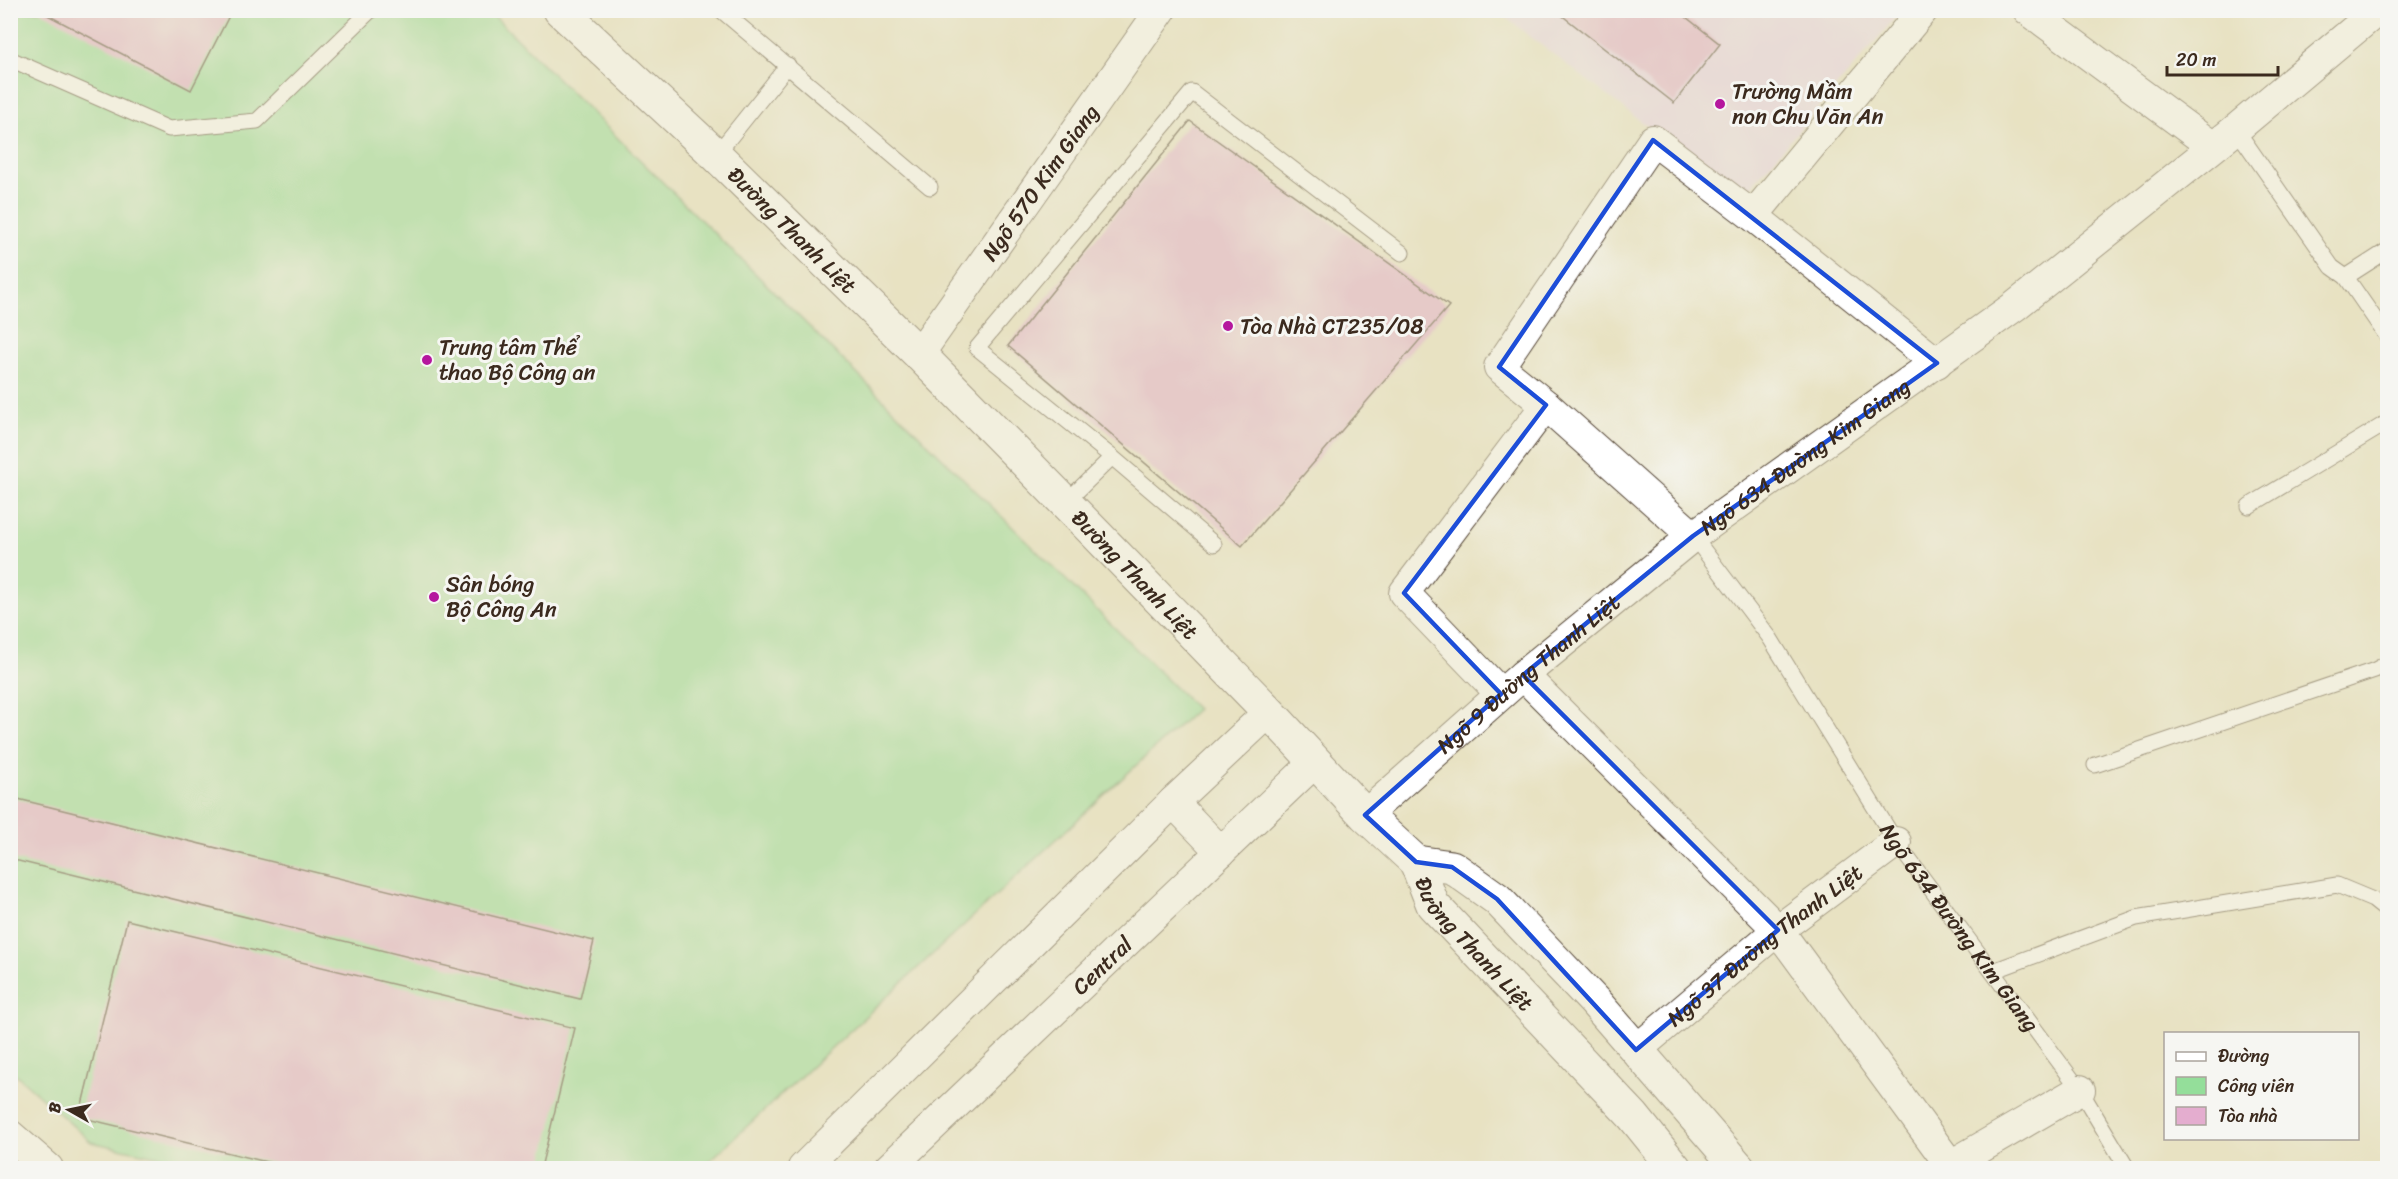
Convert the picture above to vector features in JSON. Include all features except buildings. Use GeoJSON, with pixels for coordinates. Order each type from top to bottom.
{"type":"FeatureCollection","features":[{"type":"Feature","properties":{"kind":"street","name":"Đường Thanh Liệt"},"geometry":{"type":"LineString","coordinates":[[560,10],[716,155],[919,354],[1269,712],[1365,815],[1416,862],[1433,905],[1633,1116],[1675,1168]]}},
{"type":"Feature","properties":{"kind":"street","name":"Ngõ 570 Kim Giang"},"geometry":{"type":"LineString","coordinates":[[919,354],[1161,10]]}},
{"type":"Feature","properties":{"kind":"street"},"geometry":{"type":"LineString","coordinates":[[1753,216],[1923,10]]}},
{"type":"Feature","properties":{"kind":"street"},"geometry":{"type":"LineString","coordinates":[[2028,10],[2224,138]]}},
{"type":"Feature","properties":{"kind":"street","name":"Ngõ 634 Đường Kim Giang"},"geometry":{"type":"LineString","coordinates":[[1693,536],[2015,306],[2224,138],[2378,10]]}},
{"type":"Feature","properties":{"kind":"street"},"geometry":{"type":"LineString","coordinates":[[1693,536],[1546,405],[1499,367],[1653,140],[1753,216],[1937,363]]}},
{"type":"Feature","properties":{"kind":"street"},"geometry":{"type":"LineString","coordinates":[[1546,405],[1404,593],[1512,684],[1778,930],[1949,1167],[2080,1089]]}},
{"type":"Feature","properties":{"kind":"street","name":"Ngõ 9 Đường Thanh Liệt"},"geometry":{"type":"LineString","coordinates":[[1365,815],[1512,684],[1693,536]]}},
{"type":"Feature","properties":{"kind":"street"},"geometry":{"type":"LineString","coordinates":[[802,1168],[1173,802],[1269,712]]}},
{"type":"Feature","properties":{"kind":"street","name":"Central"},"geometry":{"type":"LineString","coordinates":[[889,1168],[1315,762]]}},
{"type":"Feature","properties":{"kind":"street"},"geometry":{"type":"LineString","coordinates":[[1173,802],[1221,852]]}},
{"type":"Feature","properties":{"kind":"street","name":"Ngõ 37 Đường Thanh Liệt"},"geometry":{"type":"LineString","coordinates":[[1636,1050],[1778,930],[1896,842]]}},
{"type":"Feature","properties":{"kind":"street"},"geometry":{"type":"LineString","coordinates":[[1416,862],[1452,867],[1497,899],[1595,1002],[1739,1168]]}},
{"type":"Feature","properties":{"kind":"street"},"geometry":{"type":"LineString","coordinates":[[10,1135],[48,1168]]}},
{"type":"Feature","properties":{"kind":"lane"},"geometry":{"type":"LineString","coordinates":[[10,59],[169,129],[257,120],[371,10]]}},
{"type":"Feature","properties":{"kind":"lane"},"geometry":{"type":"LineString","coordinates":[[721,10],[930,187]]}},
{"type":"Feature","properties":{"kind":"lane"},"geometry":{"type":"LineString","coordinates":[[716,155],[788,65]]}},
{"type":"Feature","properties":{"kind":"lane"},"geometry":{"type":"LineString","coordinates":[[1214,544],[1112,457],[977,348],[1192,92],[1402,253]]}},
{"type":"Feature","properties":{"kind":"lane"},"geometry":{"type":"LineString","coordinates":[[2224,138],[2332,267],[2346,277],[2388,338]]}},
{"type":"Feature","properties":{"kind":"lane"},"geometry":{"type":"LineString","coordinates":[[2346,277],[2388,250]]}},
{"type":"Feature","properties":{"kind":"lane"},"geometry":{"type":"LineString","coordinates":[[2249,506],[2388,422]]}},
{"type":"Feature","properties":{"kind":"lane"},"geometry":{"type":"LineString","coordinates":[[1065,503],[1112,457]]}},
{"type":"Feature","properties":{"kind":"lane","name":"Ngõ 634 Đường Kim Giang"},"geometry":{"type":"LineString","coordinates":[[1693,536],[1770,638],[1896,842],[2080,1089],[2127,1168]]}},
{"type":"Feature","properties":{"kind":"lane"},"geometry":{"type":"LineString","coordinates":[[2095,765],[2364,674],[2388,663]]}},
{"type":"Feature","properties":{"kind":"lane"},"geometry":{"type":"LineString","coordinates":[[1993,971],[2136,918],[2337,885],[2373,900],[2388,912]]}},
{"type":"Feature","properties":{"kind":"highlighted area"},"geometry":{"type":"Polygon","coordinates":[[[1653,140],[1937,363],[1693,536],[1523,675],[1778,930],[1636,1050],[1497,899],[1452,867],[1416,862],[1365,815],[1501,694],[1404,593],[1546,405],[1499,367],[1653,140]]]}},
{"type":"Feature","properties":{"kind":"shaded area","name":"Trường Mầm non Chu Văn An"},"geometry":{"type":"Polygon","coordinates":[[[1497,11],[1901,11],[1741,198],[1497,11]]]}},
{"type":"Feature","properties":{"kind":"green space","name":"Trung tâm Thể thao Bộ Công an"},"geometry":{"type":"Polygon","coordinates":[[[11,11],[489,11],[1197,709],[702,1168],[211,1168],[91,1142],[11,1070],[11,11]]]}},
{"type":"Feature","properties":{"kind":"place","name":"Trường Mầm non Chu Văn An"},"geometry":{"type":"Point","coordinates":[1720,104]}},
{"type":"Feature","properties":{"kind":"place","name":"Tòa Nhà CT235/08"},"geometry":{"type":"Point","coordinates":[1228,326]}},
{"type":"Feature","properties":{"kind":"place","name":"Trung tâm Thể thao Bộ Công an"},"geometry":{"type":"Point","coordinates":[427,360]}},
{"type":"Feature","properties":{"kind":"place","name":"Sân bóng Bộ Công An"},"geometry":{"type":"Point","coordinates":[434,597]}}]}
